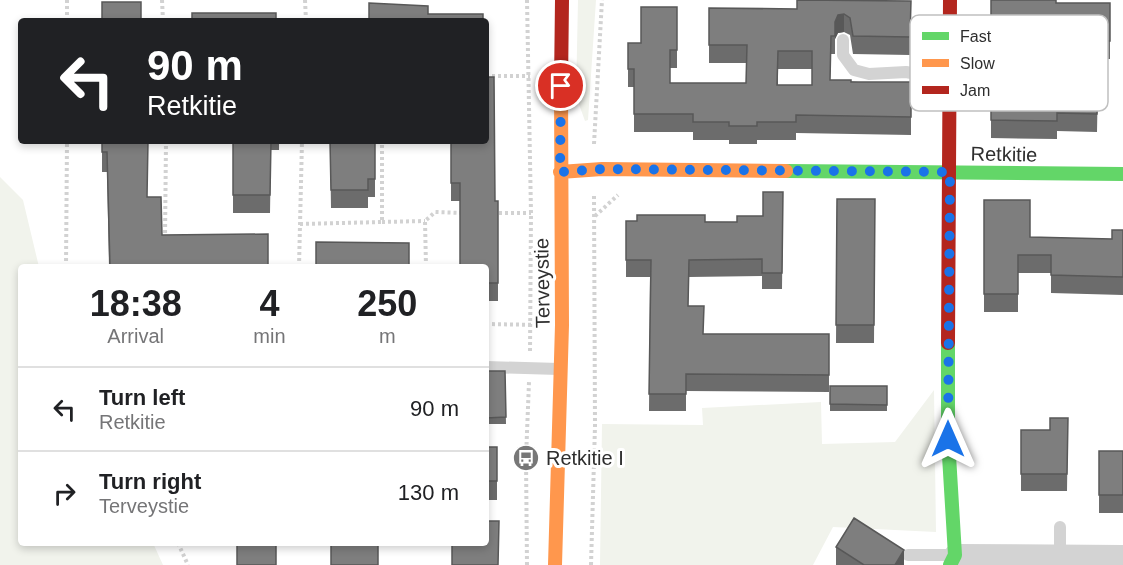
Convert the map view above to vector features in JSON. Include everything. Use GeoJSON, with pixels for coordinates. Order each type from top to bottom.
{"type":"FeatureCollection","features":[{"type":"Feature","properties":{"kind":"street","name":"Terveystie"},"geometry":{"type":"LineString","coordinates":[[555,565],[562,325],[560,172],[562,0]]}},
{"type":"Feature","properties":{"kind":"street"},"geometry":{"type":"LineString","coordinates":[[950,0],[950,15]]}},
{"type":"Feature","properties":{"kind":"street"},"geometry":{"type":"LineString","coordinates":[[949,111],[948,439],[953,560],[1060,556],[1090,560],[1123,556]]}},
{"type":"Feature","properties":{"kind":"street","name":"Retkitie"},"geometry":{"type":"LineString","coordinates":[[560,172],[593,169],[1123,174]]}},
{"type":"Feature","properties":{"kind":"lane"},"geometry":{"type":"LineString","coordinates":[[843,40],[843,55],[860,77],[869,74],[910,73]]}},
{"type":"Feature","properties":{"kind":"lane"},"geometry":{"type":"LineString","coordinates":[[489,367],[561,369]]}},
{"type":"Feature","properties":{"kind":"lane"},"geometry":{"type":"LineString","coordinates":[[1060,527],[1060,556]]}},
{"type":"Feature","properties":{"kind":"lane"},"geometry":{"type":"LineString","coordinates":[[908,555],[953,560]]}},
{"type":"Feature","properties":{"kind":"path"},"geometry":{"type":"LineString","coordinates":[[67,0],[67,18]]}},
{"type":"Feature","properties":{"kind":"path"},"geometry":{"type":"LineString","coordinates":[[162,0],[163,18]]}},
{"type":"Feature","properties":{"kind":"path"},"geometry":{"type":"LineString","coordinates":[[305,0],[306,18]]}},
{"type":"Feature","properties":{"kind":"path"},"geometry":{"type":"LineString","coordinates":[[527,0],[531,213],[530,368],[526,458],[527,565]]}},
{"type":"Feature","properties":{"kind":"path"},"geometry":{"type":"LineString","coordinates":[[591,565],[595,426],[593,169],[602,0]]}},
{"type":"Feature","properties":{"kind":"path"},"geometry":{"type":"LineString","coordinates":[[489,76],[530,76]]}},
{"type":"Feature","properties":{"kind":"path"},"geometry":{"type":"LineString","coordinates":[[66,264],[67,144]]}},
{"type":"Feature","properties":{"kind":"path"},"geometry":{"type":"LineString","coordinates":[[165,243],[166,144]]}},
{"type":"Feature","properties":{"kind":"path"},"geometry":{"type":"LineString","coordinates":[[298,264],[302,144]]}},
{"type":"Feature","properties":{"kind":"path"},"geometry":{"type":"LineString","coordinates":[[382,144],[382,222]]}},
{"type":"Feature","properties":{"kind":"path"},"geometry":{"type":"LineString","coordinates":[[300,224],[425,221],[435,213],[467,213]]}},
{"type":"Feature","properties":{"kind":"path"},"geometry":{"type":"LineString","coordinates":[[488,213],[531,213]]}},
{"type":"Feature","properties":{"kind":"path"},"geometry":{"type":"LineString","coordinates":[[425,221],[426,264]]}},
{"type":"Feature","properties":{"kind":"path"},"geometry":{"type":"LineString","coordinates":[[489,324],[529,324]]}},
{"type":"Feature","properties":{"kind":"path"},"geometry":{"type":"LineString","coordinates":[[179,546],[188,565]]}},
{"type":"Feature","properties":{"kind":"shaded area"},"geometry":{"type":"Polygon","coordinates":[[[578,0],[596,0],[588,120],[585,121],[576,96],[578,0]]]}},
{"type":"Feature","properties":{"kind":"shaded area"},"geometry":{"type":"Polygon","coordinates":[[[0,177],[23,200],[38,264],[18,264],[18,546],[154,546],[163,565],[0,565],[0,177]]]}},
{"type":"Feature","properties":{"kind":"shaded area"},"geometry":{"type":"Polygon","coordinates":[[[934,390],[936,532],[833,527],[813,565],[600,565],[602,424],[703,425],[702,408],[821,402],[822,444],[895,442],[934,390]]]}},
{"type":"Feature","properties":{"kind":"building"},"geometry":{"type":"Polygon","coordinates":[[[797,0],[911,1],[910,37],[853,36],[850,18],[844,14],[838,15],[835,22],[835,36],[831,36],[830,80],[910,82],[911,117],[796,115],[796,122],[757,122],[757,126],[729,126],[729,122],[693,122],[693,114],[634,114],[634,69],[628,69],[628,43],[641,43],[641,7],[677,7],[677,50],[670,50],[670,83],[746,83],[747,45],[709,45],[709,8],[797,9],[797,0]],[[778,51],[777,85],[812,85],[812,51],[778,51]]]}},
{"type":"Feature","properties":{"kind":"building"},"geometry":{"type":"Polygon","coordinates":[[[991,0],[1110,3],[1110,41],[1108,41],[1108,15],[991,15],[991,0]]]}},
{"type":"Feature","properties":{"kind":"building"},"geometry":{"type":"Polygon","coordinates":[[[102,2],[141,2],[141,18],[102,18],[102,2]]]}},
{"type":"Feature","properties":{"kind":"building"},"geometry":{"type":"Polygon","coordinates":[[[369,3],[428,6],[428,14],[483,14],[483,18],[369,18],[369,3]]]}},
{"type":"Feature","properties":{"kind":"building"},"geometry":{"type":"Polygon","coordinates":[[[192,13],[276,13],[276,18],[192,18],[192,13]]]}},
{"type":"Feature","properties":{"kind":"building"},"geometry":{"type":"Polygon","coordinates":[[[489,77],[494,77],[498,283],[489,283],[489,264],[460,264],[460,183],[451,183],[451,144],[489,144],[489,77]]]}},
{"type":"Feature","properties":{"kind":"building"},"geometry":{"type":"Polygon","coordinates":[[[991,111],[1097,111],[1097,114],[1057,113],[1057,121],[991,120],[991,111]]]}},
{"type":"Feature","properties":{"kind":"building"},"geometry":{"type":"Polygon","coordinates":[[[102,144],[148,144],[147,197],[161,197],[162,235],[268,234],[268,264],[110,264],[107,152],[102,152],[102,144]]]}},
{"type":"Feature","properties":{"kind":"building"},"geometry":{"type":"Polygon","coordinates":[[[233,144],[271,144],[270,195],[233,195],[233,144]]]}},
{"type":"Feature","properties":{"kind":"building"},"geometry":{"type":"Polygon","coordinates":[[[330,144],[375,144],[375,179],[368,179],[368,190],[331,190],[330,144]]]}},
{"type":"Feature","properties":{"kind":"building"},"geometry":{"type":"Polygon","coordinates":[[[763,192],[783,192],[782,273],[762,273],[762,259],[689,260],[688,306],[704,306],[703,334],[829,334],[829,375],[686,374],[686,394],[649,394],[651,260],[626,260],[626,221],[637,221],[637,215],[705,215],[705,222],[737,222],[737,216],[763,216],[763,192]]]}},
{"type":"Feature","properties":{"kind":"building"},"geometry":{"type":"Polygon","coordinates":[[[837,199],[875,199],[874,325],[836,325],[837,199]]]}},
{"type":"Feature","properties":{"kind":"building"},"geometry":{"type":"Polygon","coordinates":[[[984,200],[1030,200],[1030,237],[1112,239],[1112,230],[1123,230],[1123,277],[1051,275],[1051,255],[1018,255],[1018,294],[984,294],[984,200]]]}},
{"type":"Feature","properties":{"kind":"building"},"geometry":{"type":"Polygon","coordinates":[[[316,242],[409,243],[409,264],[316,264],[316,242]]]}},
{"type":"Feature","properties":{"kind":"building"},"geometry":{"type":"Polygon","coordinates":[[[489,371],[505,371],[506,417],[489,418],[489,371]]]}},
{"type":"Feature","properties":{"kind":"building"},"geometry":{"type":"Polygon","coordinates":[[[830,386],[887,386],[887,405],[830,404],[830,386]]]}},
{"type":"Feature","properties":{"kind":"building"},"geometry":{"type":"Polygon","coordinates":[[[1050,418],[1068,418],[1067,474],[1021,474],[1021,430],[1050,430],[1050,418]]]}},
{"type":"Feature","properties":{"kind":"building"},"geometry":{"type":"Polygon","coordinates":[[[489,447],[497,447],[497,481],[489,481],[489,447]]]}},
{"type":"Feature","properties":{"kind":"building"},"geometry":{"type":"Polygon","coordinates":[[[1099,451],[1123,451],[1123,495],[1099,495],[1099,451]]]}},
{"type":"Feature","properties":{"kind":"building"},"geometry":{"type":"Polygon","coordinates":[[[854,518],[904,550],[895,565],[864,565],[836,547],[854,518]]]}},
{"type":"Feature","properties":{"kind":"building"},"geometry":{"type":"Polygon","coordinates":[[[489,521],[499,521],[498,565],[452,565],[452,546],[489,546],[489,521]]]}},
{"type":"Feature","properties":{"kind":"building"},"geometry":{"type":"Polygon","coordinates":[[[237,546],[276,546],[276,565],[237,565],[237,546]]]}},
{"type":"Feature","properties":{"kind":"building"},"geometry":{"type":"Polygon","coordinates":[[[331,546],[378,546],[378,565],[331,565],[331,546]]]}},
{"type":"Feature","properties":{"kind":"traffic: fast"},"geometry":{"type":"LineString","coordinates":[[786,171],[1123,174]]}},
{"type":"Feature","properties":{"kind":"traffic: fast"},"geometry":{"type":"LineString","coordinates":[[948,343],[948,439],[955,555],[950,565]]}},
{"type":"Feature","properties":{"kind":"traffic: slow"},"geometry":{"type":"LineString","coordinates":[[555,565],[562,325],[561,85]]}},
{"type":"Feature","properties":{"kind":"traffic: slow"},"geometry":{"type":"LineString","coordinates":[[560,172],[602,169],[786,171]]}},
{"type":"Feature","properties":{"kind":"traffic: jam"},"geometry":{"type":"LineString","coordinates":[[561,85],[562,0]]}},
{"type":"Feature","properties":{"kind":"traffic: jam"},"geometry":{"type":"LineString","coordinates":[[950,0],[950,15]]}},
{"type":"Feature","properties":{"kind":"traffic: jam"},"geometry":{"type":"LineString","coordinates":[[948,343],[949,111]]}},
{"type":"Feature","properties":{"kind":"place","name":"Retkitie I"},"geometry":{"type":"Point","coordinates":[526,458]}},
{"type":"Feature","properties":{"kind":"route"},"geometry":{"type":"LineString","coordinates":[[561,86],[560,172],[602,169],[950,172],[948,439]]}}]}
